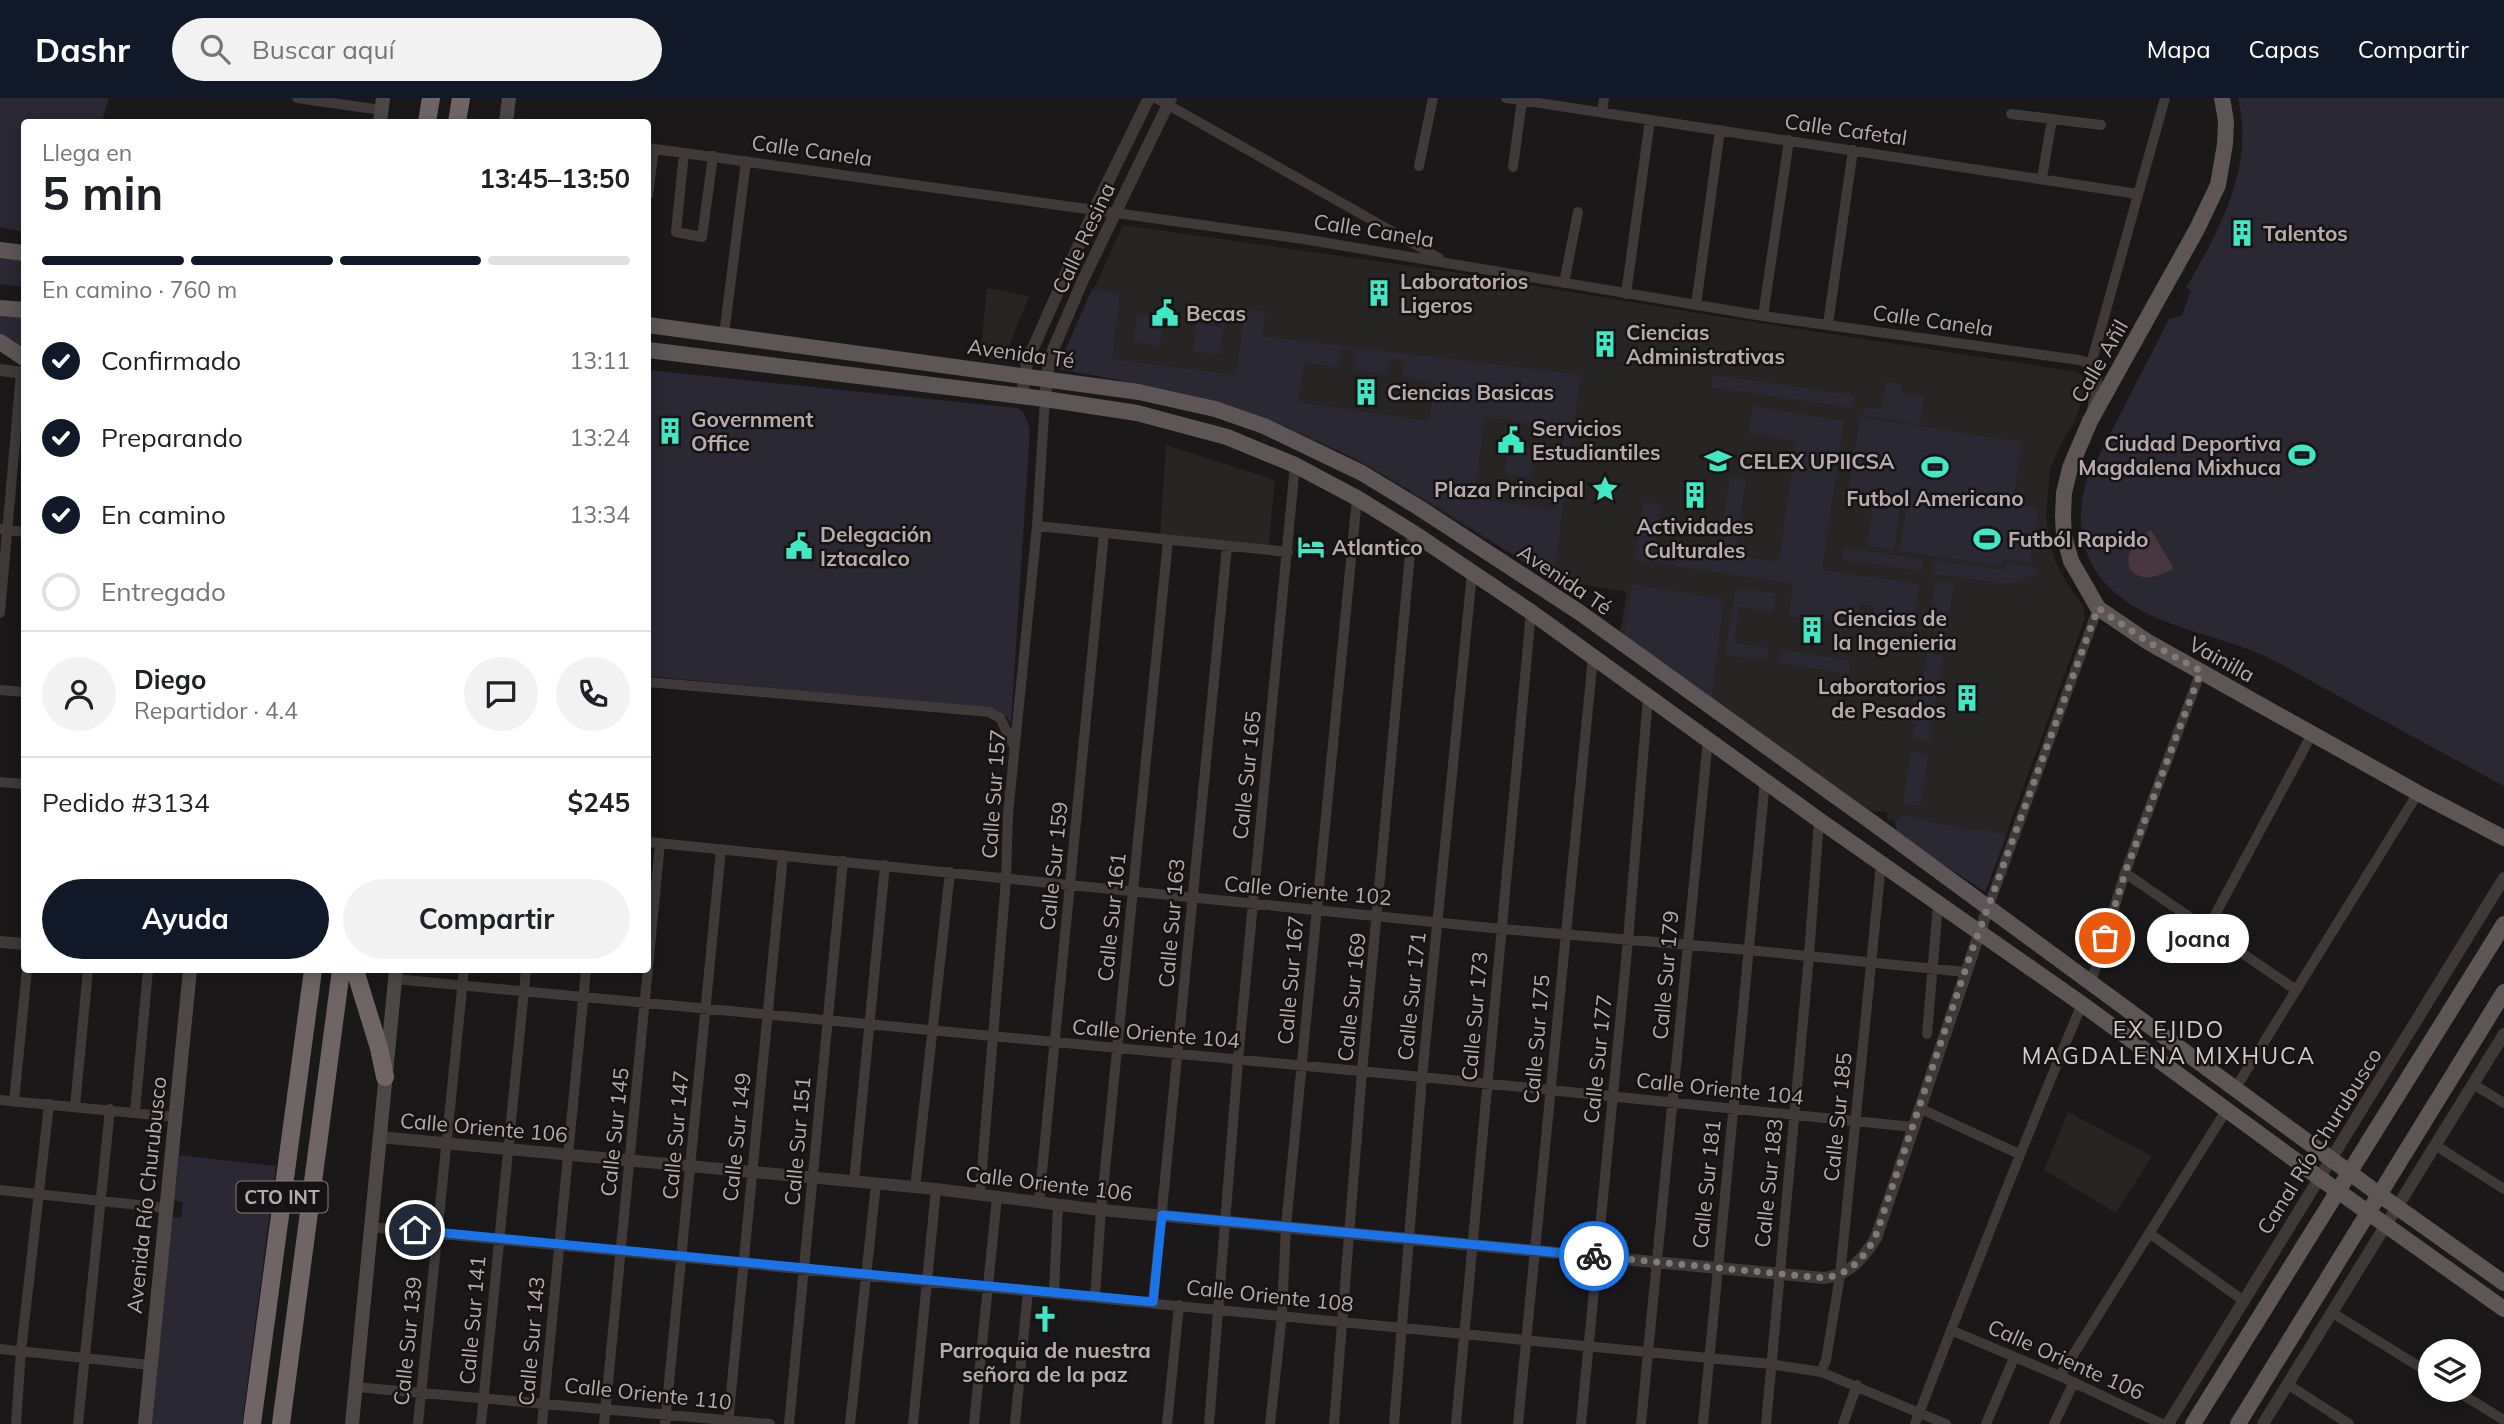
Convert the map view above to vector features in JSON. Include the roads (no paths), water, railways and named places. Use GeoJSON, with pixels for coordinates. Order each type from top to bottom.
{"type":"FeatureCollection","features":[{"type":"Feature","properties":{"kind":"highway"},"geometry":{"type":"LineString","coordinates":[[428,119],[431,98]]}},
{"type":"Feature","properties":{"kind":"highway"},"geometry":{"type":"LineString","coordinates":[[458,119],[461,98]]}},
{"type":"Feature","properties":{"kind":"highway","name":"CTO INT"},"geometry":{"type":"LineString","coordinates":[[252,1424],[313,973]]}},
{"type":"Feature","properties":{"kind":"highway","name":"CTO INT"},"geometry":{"type":"LineString","coordinates":[[281,1424],[341,973]]}},
{"type":"Feature","properties":{"kind":"highway"},"geometry":{"type":"LineString","coordinates":[[356,973],[385,1077]]}},
{"type":"Feature","properties":{"kind":"main road"},"geometry":{"type":"LineString","coordinates":[[506,119],[509,98]]}},
{"type":"Feature","properties":{"kind":"main road","name":"Calle Añil"},"geometry":{"type":"LineString","coordinates":[[2090,421],[2197,229],[2218,185],[2225,144],[2226,121],[2222,98]]}},
{"type":"Feature","properties":{"kind":"main road"},"geometry":{"type":"LineString","coordinates":[[0,250],[21,253]]}},
{"type":"Feature","properties":{"kind":"main road"},"geometry":{"type":"LineString","coordinates":[[0,308],[21,310]]}},
{"type":"Feature","properties":{"kind":"main road","name":"Avenida Té"},"geometry":{"type":"LineString","coordinates":[[651,325],[1046,377],[1139,392],[1215,409],[1264,426],[1362,473],[1579,612],[2091,982],[2350,1174],[2504,1283]]}},
{"type":"Feature","properties":{"kind":"main road"},"geometry":{"type":"LineString","coordinates":[[0,342],[21,366]]}},
{"type":"Feature","properties":{"kind":"main road","name":"Avenida Té"},"geometry":{"type":"LineString","coordinates":[[651,350],[1022,396],[1137,413],[1211,432],[1295,466],[1357,498],[1531,612],[1819,820],[2082,1004],[2320,1179],[2504,1309]]}},
{"type":"Feature","properties":{"kind":"main road","name":"Vainilla"},"geometry":{"type":"LineString","coordinates":[[2090,421],[2070,468],[2064,493],[2063,516],[2064,536],[2071,561],[2098,608],[2148,642],[2417,793],[2504,838]]}},
{"type":"Feature","properties":{"kind":"main road","name":"Canal Río Churubusco"},"geometry":{"type":"LineString","coordinates":[[2193,1424],[2504,924]]}},
{"type":"Feature","properties":{"kind":"main road","name":"Avenida Río Churubusco"},"geometry":{"type":"LineString","coordinates":[[145,1424],[190,973]]}},
{"type":"Feature","properties":{"kind":"main road"},"geometry":{"type":"LineString","coordinates":[[352,1424],[395,974]]}},
{"type":"Feature","properties":{"kind":"main road"},"geometry":{"type":"LineString","coordinates":[[2238,1424],[2504,992]]}},
{"type":"Feature","properties":{"kind":"street"},"geometry":{"type":"LineString","coordinates":[[297,98],[381,110]]}},
{"type":"Feature","properties":{"kind":"street","name":"Calle Resina"},"geometry":{"type":"LineString","coordinates":[[1022,396],[1027,362],[1095,208],[1149,98]]}},
{"type":"Feature","properties":{"kind":"street"},"geometry":{"type":"LineString","coordinates":[[1156,98],[1170,101],[1446,261]]}},
{"type":"Feature","properties":{"kind":"street"},"geometry":{"type":"LineString","coordinates":[[1419,166],[1433,98]]}},
{"type":"Feature","properties":{"kind":"street","name":"Calle Cafetal"},"geometry":{"type":"LineString","coordinates":[[1506,98],[1553,101],[1650,120],[2138,194]]}},
{"type":"Feature","properties":{"kind":"street"},"geometry":{"type":"LineString","coordinates":[[1602,112],[1604,98]]}},
{"type":"Feature","properties":{"kind":"street","name":"Calle Añil"},"geometry":{"type":"LineString","coordinates":[[2090,421],[2097,379],[2091,365],[2165,98]]}},
{"type":"Feature","properties":{"kind":"street"},"geometry":{"type":"LineString","coordinates":[[1513,166],[1522,100]]}},
{"type":"Feature","properties":{"kind":"street","name":"Calle Resina"},"geometry":{"type":"LineString","coordinates":[[1045,399],[1049,359],[1083,280],[1170,101]]}},
{"type":"Feature","properties":{"kind":"street"},"geometry":{"type":"LineString","coordinates":[[2011,114],[2101,125]]}},
{"type":"Feature","properties":{"kind":"street"},"geometry":{"type":"LineString","coordinates":[[2042,178],[2052,119]]}},
{"type":"Feature","properties":{"kind":"street"},"geometry":{"type":"LineString","coordinates":[[1626,294],[1650,120]]}},
{"type":"Feature","properties":{"kind":"street"},"geometry":{"type":"LineString","coordinates":[[1696,305],[1720,130]]}},
{"type":"Feature","properties":{"kind":"street"},"geometry":{"type":"LineString","coordinates":[[1762,316],[1789,140]]}},
{"type":"Feature","properties":{"kind":"street","name":"Calle Canela"},"geometry":{"type":"LineString","coordinates":[[651,148],[1095,208],[1446,261],[1762,316],[2079,360],[2091,365]]}},
{"type":"Feature","properties":{"kind":"street"},"geometry":{"type":"LineString","coordinates":[[1828,324],[1853,150]]}},
{"type":"Feature","properties":{"kind":"street"},"geometry":{"type":"LineString","coordinates":[[684,153],[676,233],[702,237],[713,156]]}},
{"type":"Feature","properties":{"kind":"street"},"geometry":{"type":"LineString","coordinates":[[724,335],[746,161]]}},
{"type":"Feature","properties":{"kind":"street"},"geometry":{"type":"LineString","coordinates":[[1564,283],[1578,212]]}},
{"type":"Feature","properties":{"kind":"street"},"geometry":{"type":"LineString","coordinates":[[0,370],[21,368]]}},
{"type":"Feature","properties":{"kind":"street"},"geometry":{"type":"LineString","coordinates":[[0,613],[3,530],[21,384]]}},
{"type":"Feature","properties":{"kind":"street","name":"Calle Sur 157"},"geometry":{"type":"LineString","coordinates":[[980,1193],[1006,879],[1008,814],[1037,526],[1045,399]]}},
{"type":"Feature","properties":{"kind":"street","name":"Calle Sur 165"},"geometry":{"type":"LineString","coordinates":[[1209,1424],[1238,1060],[1295,466]]}},
{"type":"Feature","properties":{"kind":"street","name":"Calle Sur 167"},"geometry":{"type":"LineString","coordinates":[[1270,1424],[1282,1315],[1286,1226],[1301,1066],[1357,498]]}},
{"type":"Feature","properties":{"kind":"street"},"geometry":{"type":"LineString","coordinates":[[1037,526],[1288,552]]}},
{"type":"Feature","properties":{"kind":"street"},"geometry":{"type":"LineString","coordinates":[[3,530],[21,532]]}},
{"type":"Feature","properties":{"kind":"street","name":"Calle Sur 169"},"geometry":{"type":"LineString","coordinates":[[1334,1424],[1348,1232],[1412,532]]}},
{"type":"Feature","properties":{"kind":"street","name":"Calle Sur 159"},"geometry":{"type":"LineString","coordinates":[[1040,1203],[1104,533]]}},
{"type":"Feature","properties":{"kind":"street","name":"Calle Sur 161"},"geometry":{"type":"LineString","coordinates":[[1095,1297],[1101,1210],[1168,540]]}},
{"type":"Feature","properties":{"kind":"street","name":"Calle Sur 163"},"geometry":{"type":"LineString","coordinates":[[1153,1302],[1227,547]]}},
{"type":"Feature","properties":{"kind":"street","name":"Calle Sur 171"},"geometry":{"type":"LineString","coordinates":[[1394,1424],[1422,1077],[1472,573]]}},
{"type":"Feature","properties":{"kind":"street"},"geometry":{"type":"LineString","coordinates":[[1840,1276],[1863,1258],[1875,1238],[1979,931],[2098,608]]}},
{"type":"Feature","properties":{"kind":"street","name":"Calle Sur 173"},"geometry":{"type":"LineString","coordinates":[[1456,1424],[1531,612]]}},
{"type":"Feature","properties":{"kind":"street","name":"Calle Sur 175"},"geometry":{"type":"LineString","coordinates":[[1518,1424],[1593,657]]}},
{"type":"Feature","properties":{"kind":"street"},"geometry":{"type":"LineString","coordinates":[[2091,982],[2125,873],[2201,671]]}},
{"type":"Feature","properties":{"kind":"street"},"geometry":{"type":"LineString","coordinates":[[651,682],[989,712],[1000,718],[1014,746]]}},
{"type":"Feature","properties":{"kind":"street"},"geometry":{"type":"LineString","coordinates":[[0,690],[21,692]]}},
{"type":"Feature","properties":{"kind":"street","name":"Calle Sur 177"},"geometry":{"type":"LineString","coordinates":[[1581,1424],[1628,940],[1648,697]]}},
{"type":"Feature","properties":{"kind":"street"},"geometry":{"type":"LineString","coordinates":[[2208,929],[2312,734]]}},
{"type":"Feature","properties":{"kind":"street","name":"Calle Sur 179"},"geometry":{"type":"LineString","coordinates":[[1641,1424],[1707,739]]}},
{"type":"Feature","properties":{"kind":"street","name":"Calle Sur 181"},"geometry":{"type":"LineString","coordinates":[[1703,1424],[1765,781]]}},
{"type":"Feature","properties":{"kind":"street"},"geometry":{"type":"LineString","coordinates":[[0,782],[21,784]]}},
{"type":"Feature","properties":{"kind":"street"},"geometry":{"type":"LineString","coordinates":[[2235,1089],[2417,793]]}},
{"type":"Feature","properties":{"kind":"street","name":"Calle Sur 183"},"geometry":{"type":"LineString","coordinates":[[1766,1424],[1810,956],[1819,820]]}},
{"type":"Feature","properties":{"kind":"street","name":"Calle Oriente 102"},"geometry":{"type":"LineString","coordinates":[[651,842],[1502,929],[1965,972]]}},
{"type":"Feature","properties":{"kind":"street","name":"Calle Sur 145"},"geometry":{"type":"LineString","coordinates":[[651,946],[660,843]]}},
{"type":"Feature","properties":{"kind":"street","name":"Calle Sur 147"},"geometry":{"type":"LineString","coordinates":[[666,1419],[722,849]]}},
{"type":"Feature","properties":{"kind":"street","name":"Calle Sur 149"},"geometry":{"type":"LineString","coordinates":[[729,1422],[783,855]]}},
{"type":"Feature","properties":{"kind":"street","name":"Calle Sur 151"},"geometry":{"type":"LineString","coordinates":[[789,1424],[843,861]]}},
{"type":"Feature","properties":{"kind":"street","name":"Calle Sur 185"},"geometry":{"type":"LineString","coordinates":[[1821,1372],[1826,1360],[1840,1276],[1881,864]]}},
{"type":"Feature","properties":{"kind":"street"},"geometry":{"type":"LineString","coordinates":[[854,1182],[885,865]]}},
{"type":"Feature","properties":{"kind":"street"},"geometry":{"type":"LineString","coordinates":[[915,1188],[950,872]]}},
{"type":"Feature","properties":{"kind":"street"},"geometry":{"type":"LineString","coordinates":[[2125,873],[2296,990]]}},
{"type":"Feature","properties":{"kind":"street","name":"Canal Río Churubusco"},"geometry":{"type":"LineString","coordinates":[[2165,1424],[2332,1160],[2504,878]]}},
{"type":"Feature","properties":{"kind":"street"},"geometry":{"type":"LineString","coordinates":[[1927,1034],[1938,904]]}},
{"type":"Feature","properties":{"kind":"street"},"geometry":{"type":"LineString","coordinates":[[0,942],[21,944]]}},
{"type":"Feature","properties":{"kind":"street"},"geometry":{"type":"LineString","coordinates":[[14,1102],[27,973]]}},
{"type":"Feature","properties":{"kind":"street"},"geometry":{"type":"LineString","coordinates":[[75,1106],[88,973]]}},
{"type":"Feature","properties":{"kind":"street"},"geometry":{"type":"LineString","coordinates":[[135,1112],[148,973]]}},
{"type":"Feature","properties":{"kind":"street","name":"Calle Sur 139"},"geometry":{"type":"LineString","coordinates":[[418,1424],[464,973]]}},
{"type":"Feature","properties":{"kind":"street","name":"Calle Sur 141"},"geometry":{"type":"LineString","coordinates":[[481,1424],[526,973]]}},
{"type":"Feature","properties":{"kind":"street","name":"Calle Sur 143"},"geometry":{"type":"LineString","coordinates":[[542,1424],[586,973]]}},
{"type":"Feature","properties":{"kind":"street","name":"Calle Sur 145"},"geometry":{"type":"LineString","coordinates":[[604,1424],[649,973]]}},
{"type":"Feature","properties":{"kind":"street","name":"Calle Oriente 104"},"geometry":{"type":"LineString","coordinates":[[395,974],[462,985],[1913,1127]]}},
{"type":"Feature","properties":{"kind":"street"},"geometry":{"type":"LineString","coordinates":[[1916,1424],[2019,1154],[2082,1004]]}},
{"type":"Feature","properties":{"kind":"street"},"geometry":{"type":"LineString","coordinates":[[2263,1424],[2504,1034]]}},
{"type":"Feature","properties":{"kind":"street"},"geometry":{"type":"LineString","coordinates":[[2473,1084],[2504,1103]]}},
{"type":"Feature","properties":{"kind":"street"},"geometry":{"type":"LineString","coordinates":[[0,1100],[175,1116]]}},
{"type":"Feature","properties":{"kind":"street"},"geometry":{"type":"LineString","coordinates":[[16,1424],[21,1352],[49,1104]]}},
{"type":"Feature","properties":{"kind":"street"},"geometry":{"type":"LineString","coordinates":[[1919,1108],[2019,1154]]}},
{"type":"Feature","properties":{"kind":"street"},"geometry":{"type":"LineString","coordinates":[[78,1424],[110,1109]]}},
{"type":"Feature","properties":{"kind":"street"},"geometry":{"type":"LineString","coordinates":[[2060,1376],[2227,1109]]}},
{"type":"Feature","properties":{"kind":"street","name":"Calle Oriente 106"},"geometry":{"type":"LineString","coordinates":[[379,1137],[980,1193],[1101,1210],[1778,1275],[1824,1278],[1840,1276]]}},
{"type":"Feature","properties":{"kind":"street"},"geometry":{"type":"LineString","coordinates":[[2435,1145],[2504,1189]]}},
{"type":"Feature","properties":{"kind":"street"},"geometry":{"type":"LineString","coordinates":[[850,1424],[876,1184]]}},
{"type":"Feature","properties":{"kind":"street"},"geometry":{"type":"LineString","coordinates":[[913,1424],[936,1189]]}},
{"type":"Feature","properties":{"kind":"street"},"geometry":{"type":"LineString","coordinates":[[0,1190],[166,1208]]}},
{"type":"Feature","properties":{"kind":"street"},"geometry":{"type":"LineString","coordinates":[[974,1424],[997,1197]]}},
{"type":"Feature","properties":{"kind":"street"},"geometry":{"type":"LineString","coordinates":[[1054,1293],[1058,1205]]}},
{"type":"Feature","properties":{"kind":"street","name":"Calle Oriente 108"},"geometry":{"type":"LineString","coordinates":[[370,1227],[1770,1364],[1821,1372],[1946,1424]]}},
{"type":"Feature","properties":{"kind":"street"},"geometry":{"type":"LineString","coordinates":[[2149,1233],[2244,1301]]}},
{"type":"Feature","properties":{"kind":"street"},"geometry":{"type":"LineString","coordinates":[[1015,1424],[1028,1291]]}},
{"type":"Feature","properties":{"kind":"street"},"geometry":{"type":"LineString","coordinates":[[1167,1424],[1179,1305]]}},
{"type":"Feature","properties":{"kind":"street"},"geometry":{"type":"LineString","coordinates":[[2331,1312],[2418,1366]]}},
{"type":"Feature","properties":{"kind":"street","name":"Calle Oriente 106"},"geometry":{"type":"LineString","coordinates":[[1953,1331],[2165,1424]]}},
{"type":"Feature","properties":{"kind":"street"},"geometry":{"type":"LineString","coordinates":[[0,1349],[150,1364]]}},
{"type":"Feature","properties":{"kind":"street"},"geometry":{"type":"LineString","coordinates":[[1986,1424],[2014,1357]]}},
{"type":"Feature","properties":{"kind":"street"},"geometry":{"type":"LineString","coordinates":[[2054,1424],[2074,1382]]}},
{"type":"Feature","properties":{"kind":"street"},"geometry":{"type":"LineString","coordinates":[[2287,1384],[2349,1424]]}},
{"type":"Feature","properties":{"kind":"street"},"geometry":{"type":"LineString","coordinates":[[1843,1424],[1857,1385]]}},
{"type":"Feature","properties":{"kind":"street","name":"Calle Oriente 110"},"geometry":{"type":"LineString","coordinates":[[355,1387],[606,1408],[666,1419],[771,1424]]}},
{"type":"Feature","properties":{"kind":"street"},"geometry":{"type":"LineString","coordinates":[[2475,1402],[2504,1420]]}},
{"type":"Feature","properties":{"kind":"place","name":"Talentos"},"geometry":{"type":"Point","coordinates":[2242,233]}},
{"type":"Feature","properties":{"kind":"place","name":"Laboratorios Ligeros"},"geometry":{"type":"Point","coordinates":[1379,293]}},
{"type":"Feature","properties":{"kind":"place","name":"Becas"},"geometry":{"type":"Point","coordinates":[1165,313]}},
{"type":"Feature","properties":{"kind":"place","name":"Ciencias Administrativas"},"geometry":{"type":"Point","coordinates":[1605,344]}},
{"type":"Feature","properties":{"kind":"place","name":"Ciencias Basicas"},"geometry":{"type":"Point","coordinates":[1366,392]}},
{"type":"Feature","properties":{"kind":"place","name":"Government Office"},"geometry":{"type":"Point","coordinates":[670,431]}},
{"type":"Feature","properties":{"kind":"place","name":"Servicios Estudiantiles"},"geometry":{"type":"Point","coordinates":[1511,440]}},
{"type":"Feature","properties":{"kind":"place","name":"Ciudad Deportiva Magdalena Mixhuca"},"geometry":{"type":"Point","coordinates":[2302,455]}},
{"type":"Feature","properties":{"kind":"place","name":"CELEX UPIICSA"},"geometry":{"type":"Point","coordinates":[1718,461]}},
{"type":"Feature","properties":{"kind":"place","name":"Futbol Americano"},"geometry":{"type":"Point","coordinates":[1935,467]}},
{"type":"Feature","properties":{"kind":"place","name":"Plaza Principal"},"geometry":{"type":"Point","coordinates":[1605,489]}},
{"type":"Feature","properties":{"kind":"place","name":"Actividades Culturales"},"geometry":{"type":"Point","coordinates":[1695,495]}},
{"type":"Feature","properties":{"kind":"place","name":"Futból Rapido"},"geometry":{"type":"Point","coordinates":[1987,539]}},
{"type":"Feature","properties":{"kind":"place","name":"Delegación Iztacalco"},"geometry":{"type":"Point","coordinates":[799,546]}},
{"type":"Feature","properties":{"kind":"place","name":"Atlantico"},"geometry":{"type":"Point","coordinates":[1311,547]}},
{"type":"Feature","properties":{"kind":"place","name":"Ciencias de la Ingenieria"},"geometry":{"type":"Point","coordinates":[1812,630]}},
{"type":"Feature","properties":{"kind":"place","name":"Laboratorios de Pesados"},"geometry":{"type":"Point","coordinates":[1967,698]}},
{"type":"Feature","properties":{"kind":"place","name":"Joana"},"geometry":{"type":"Point","coordinates":[2105,938]}},
{"type":"Feature","properties":{"kind":"place","name":"Parroquia de nuestra señora de la paz"},"geometry":{"type":"Point","coordinates":[1045,1319]}},
{"type":"Feature","properties":{"kind":"district","name":"EX EJIDO MAGDALENA MIXHUCA"},"geometry":{"type":"Point","coordinates":[2169,1042]}}]}
